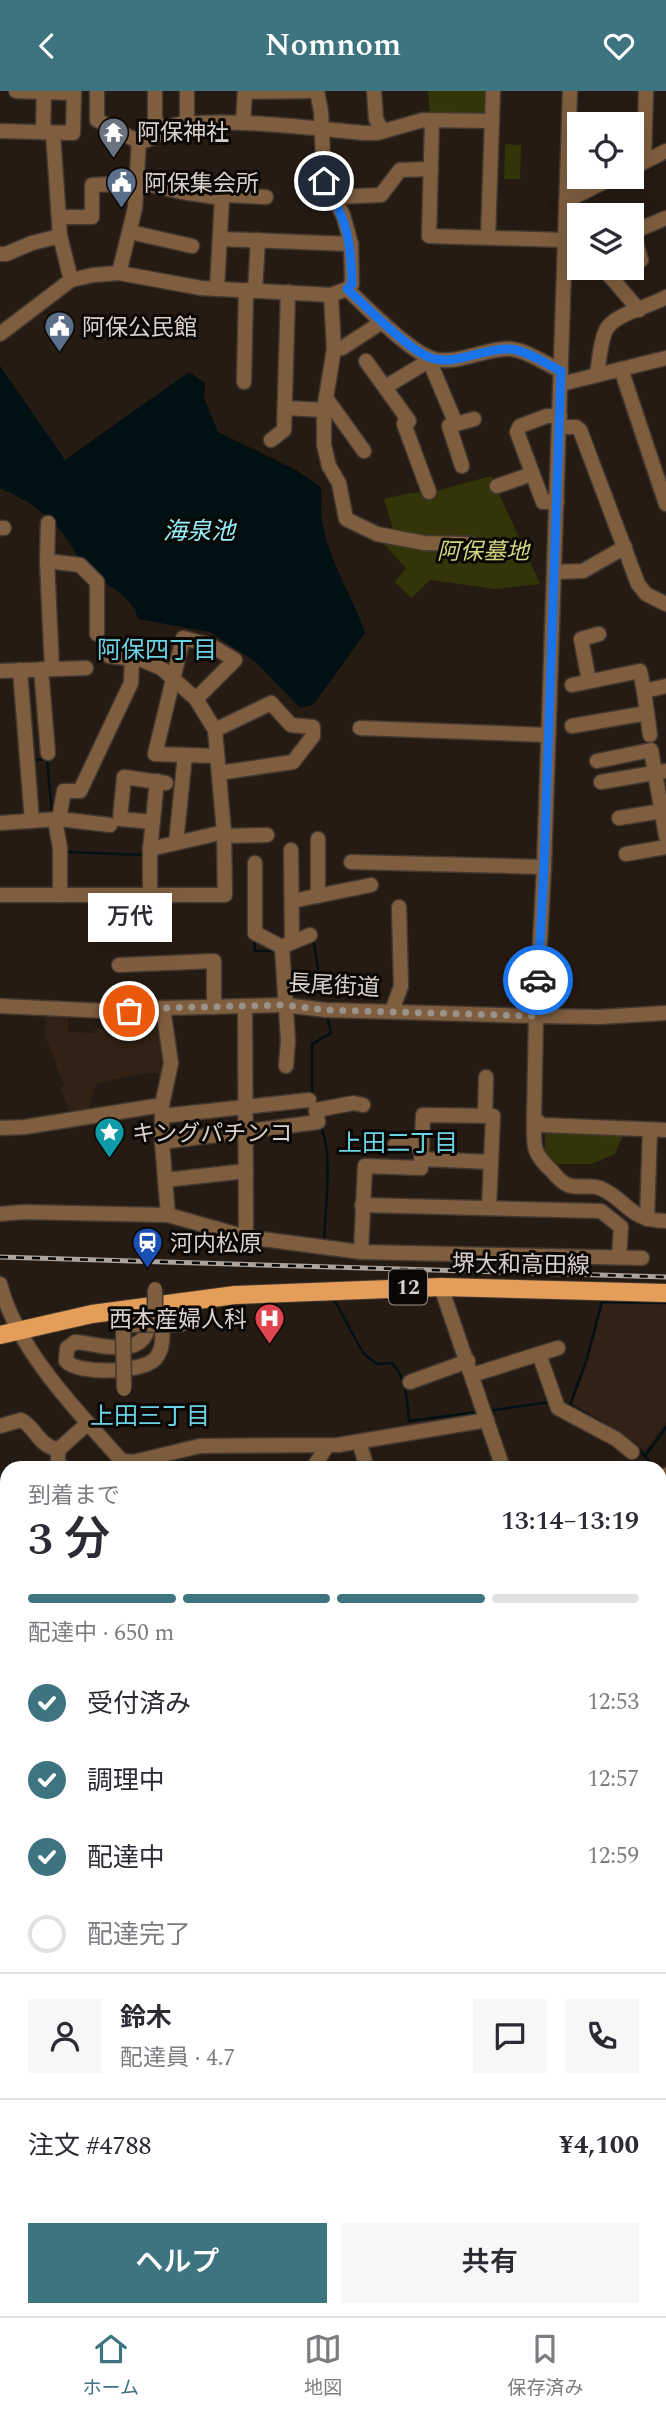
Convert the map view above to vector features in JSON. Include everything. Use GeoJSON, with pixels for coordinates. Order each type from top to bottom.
{"type":"FeatureCollection","features":[{"type":"Feature","properties":{"kind":"main road","name":"堺大和高田線"},"geometry":{"type":"LineString","coordinates":[[0,1335],[153,1297],[440,1287],[666,1293]]}},
{"type":"Feature","properties":{"kind":"street"},"geometry":{"type":"LineString","coordinates":[[0,131],[73,133],[74,93],[16,91]]}},
{"type":"Feature","properties":{"kind":"street"},"geometry":{"type":"LineString","coordinates":[[155,91],[155,119],[161,131]]}},
{"type":"Feature","properties":{"kind":"street"},"geometry":{"type":"LineString","coordinates":[[187,91],[187,124]]}},
{"type":"Feature","properties":{"kind":"street"},"geometry":{"type":"LineString","coordinates":[[0,334],[71,280],[93,275],[119,273],[201,288],[251,291],[331,295],[347,289],[352,284],[351,244],[343,215],[324,181],[322,129],[315,91],[245,92],[243,123]]}},
{"type":"Feature","properties":{"kind":"street"},"geometry":{"type":"LineString","coordinates":[[374,91],[376,119],[382,131]]}},
{"type":"Feature","properties":{"kind":"street"},"geometry":{"type":"LineString","coordinates":[[488,237],[493,91]]}},
{"type":"Feature","properties":{"kind":"street"},"geometry":{"type":"LineString","coordinates":[[570,91],[555,572],[536,1016],[535,1151],[541,1161],[564,1183],[598,1187],[630,1212],[647,1219],[666,1221]]}},
{"type":"Feature","properties":{"kind":"street"},"geometry":{"type":"LineString","coordinates":[[644,112],[646,91]]}},
{"type":"Feature","properties":{"kind":"street"},"geometry":{"type":"LineString","coordinates":[[44,92],[60,236],[71,280]]}},
{"type":"Feature","properties":{"kind":"street"},"geometry":{"type":"LineString","coordinates":[[74,104],[97,98],[97,120],[139,140],[151,139],[175,125],[187,124],[243,123],[363,133],[432,120],[492,121]]}},
{"type":"Feature","properties":{"kind":"street"},"geometry":{"type":"LineString","coordinates":[[432,120],[429,236],[564,240]]}},
{"type":"Feature","properties":{"kind":"street"},"geometry":{"type":"LineString","coordinates":[[119,273],[130,232],[137,183],[139,140]]}},
{"type":"Feature","properties":{"kind":"street"},"geometry":{"type":"LineString","coordinates":[[644,162],[666,151]]}},
{"type":"Feature","properties":{"kind":"street"},"geometry":{"type":"LineString","coordinates":[[334,197],[381,195],[400,170],[431,169]]}},
{"type":"Feature","properties":{"kind":"street"},"geometry":{"type":"LineString","coordinates":[[59,216],[92,217],[92,185],[137,183],[222,198],[227,195],[266,197]]}},
{"type":"Feature","properties":{"kind":"street"},"geometry":{"type":"LineString","coordinates":[[566,201],[590,189]]}},
{"type":"Feature","properties":{"kind":"street"},"geometry":{"type":"LineString","coordinates":[[217,289],[222,198]]}},
{"type":"Feature","properties":{"kind":"street"},"geometry":{"type":"LineString","coordinates":[[644,227],[666,218]]}},
{"type":"Feature","properties":{"kind":"street"},"geometry":{"type":"LineString","coordinates":[[130,232],[192,246]]}},
{"type":"Feature","properties":{"kind":"street"},"geometry":{"type":"LineString","coordinates":[[0,254],[60,236]]}},
{"type":"Feature","properties":{"kind":"street"},"geometry":{"type":"LineString","coordinates":[[220,239],[351,244]]}},
{"type":"Feature","properties":{"kind":"street"},"geometry":{"type":"LineString","coordinates":[[244,382],[258,240]]}},
{"type":"Feature","properties":{"kind":"street"},"geometry":{"type":"LineString","coordinates":[[613,280],[639,310]]}},
{"type":"Feature","properties":{"kind":"street"},"geometry":{"type":"LineString","coordinates":[[347,289],[382,322],[431,359],[446,360],[512,349],[561,377],[597,375],[666,358]]}},
{"type":"Feature","properties":{"kind":"street"},"geometry":{"type":"LineString","coordinates":[[271,440],[284,430],[288,292]]}},
{"type":"Feature","properties":{"kind":"street"},"geometry":{"type":"LineString","coordinates":[[331,295],[334,349],[325,404],[324,445],[329,466],[339,483],[346,519],[377,534],[424,543],[472,544]]}},
{"type":"Feature","properties":{"kind":"street"},"geometry":{"type":"LineString","coordinates":[[597,375],[605,331],[614,319],[666,297]]}},
{"type":"Feature","properties":{"kind":"street"},"geometry":{"type":"LineString","coordinates":[[334,349],[342,348],[382,322]]}},
{"type":"Feature","properties":{"kind":"street"},"geometry":{"type":"LineString","coordinates":[[385,387],[431,359]]}},
{"type":"Feature","properties":{"kind":"street"},"geometry":{"type":"LineString","coordinates":[[431,359],[457,424]]}},
{"type":"Feature","properties":{"kind":"street"},"geometry":{"type":"LineString","coordinates":[[366,361],[409,421],[404,424],[429,492]]}},
{"type":"Feature","properties":{"kind":"street"},"geometry":{"type":"LineString","coordinates":[[621,369],[666,504]]}},
{"type":"Feature","properties":{"kind":"street"},"geometry":{"type":"LineString","coordinates":[[285,408],[325,404]]}},
{"type":"Feature","properties":{"kind":"street"},"geometry":{"type":"LineString","coordinates":[[325,404],[364,451]]}},
{"type":"Feature","properties":{"kind":"street"},"geometry":{"type":"LineString","coordinates":[[557,502],[543,502],[517,432],[520,426],[547,416],[580,430],[638,584],[646,594],[666,604]]}},
{"type":"Feature","properties":{"kind":"street"},"geometry":{"type":"LineString","coordinates":[[462,466],[449,426],[474,419]]}},
{"type":"Feature","properties":{"kind":"street"},"geometry":{"type":"LineString","coordinates":[[497,486],[533,474]]}},
{"type":"Feature","properties":{"kind":"street"},"geometry":{"type":"LineString","coordinates":[[48,523],[48,753]]}},
{"type":"Feature","properties":{"kind":"street"},"geometry":{"type":"LineString","coordinates":[[555,572],[583,571],[625,547]]}},
{"type":"Feature","properties":{"kind":"street"},"geometry":{"type":"LineString","coordinates":[[47,561],[80,565],[97,582],[97,634]]}},
{"type":"Feature","properties":{"kind":"street"},"geometry":{"type":"LineString","coordinates":[[589,681],[581,639],[598,634]]}},
{"type":"Feature","properties":{"kind":"street"},"geometry":{"type":"LineString","coordinates":[[196,699],[234,660],[210,645],[183,638],[155,754],[217,755]]}},
{"type":"Feature","properties":{"kind":"street"},"geometry":{"type":"LineString","coordinates":[[0,895],[225,895],[224,834],[215,730],[196,699],[161,668],[132,658],[109,656]]}},
{"type":"Feature","properties":{"kind":"street"},"geometry":{"type":"LineString","coordinates":[[60,895],[61,848],[57,819],[64,791],[80,792],[131,683],[132,658]]}},
{"type":"Feature","properties":{"kind":"street"},"geometry":{"type":"LineString","coordinates":[[0,671],[86,668]]}},
{"type":"Feature","properties":{"kind":"street"},"geometry":{"type":"LineString","coordinates":[[20,670],[32,821]]}},
{"type":"Feature","properties":{"kind":"street"},"geometry":{"type":"LineString","coordinates":[[572,685],[640,671],[650,735]]}},
{"type":"Feature","properties":{"kind":"street"},"geometry":{"type":"LineString","coordinates":[[644,691],[666,686]]}},
{"type":"Feature","properties":{"kind":"street"},"geometry":{"type":"LineString","coordinates":[[215,730],[271,703],[291,725],[313,727],[313,736],[293,762],[219,773]]}},
{"type":"Feature","properties":{"kind":"street"},"geometry":{"type":"LineString","coordinates":[[572,726],[647,713]]}},
{"type":"Feature","properties":{"kind":"street"},"geometry":{"type":"LineString","coordinates":[[360,728],[548,735]]}},
{"type":"Feature","properties":{"kind":"street"},"geometry":{"type":"LineString","coordinates":[[597,761],[651,750],[660,772],[666,836]]}},
{"type":"Feature","properties":{"kind":"street"},"geometry":{"type":"LineString","coordinates":[[176,843],[186,755]]}},
{"type":"Feature","properties":{"kind":"street"},"geometry":{"type":"LineString","coordinates":[[601,782],[660,772]]}},
{"type":"Feature","properties":{"kind":"street"},"geometry":{"type":"LineString","coordinates":[[149,895],[149,849],[162,782],[124,777],[120,819],[153,823]]}},
{"type":"Feature","properties":{"kind":"street"},"geometry":{"type":"LineString","coordinates":[[620,818],[662,811]]}},
{"type":"Feature","properties":{"kind":"street"},"geometry":{"type":"LineString","coordinates":[[0,824],[57,819],[110,825]]}},
{"type":"Feature","properties":{"kind":"street"},"geometry":{"type":"LineString","coordinates":[[149,849],[224,834],[267,835]]}},
{"type":"Feature","properties":{"kind":"street"},"geometry":{"type":"LineString","coordinates":[[318,839],[318,896]]}},
{"type":"Feature","properties":{"kind":"street"},"geometry":{"type":"LineString","coordinates":[[626,854],[666,847]]}},
{"type":"Feature","properties":{"kind":"street"},"geometry":{"type":"LineString","coordinates":[[286,1066],[288,1041],[284,1005],[292,901],[291,850]]}},
{"type":"Feature","properties":{"kind":"street"},"geometry":{"type":"LineString","coordinates":[[351,862],[544,867]]}},
{"type":"Feature","properties":{"kind":"street"},"geometry":{"type":"LineString","coordinates":[[255,863],[255,933],[287,944],[310,935]]}},
{"type":"Feature","properties":{"kind":"street"},"geometry":{"type":"LineString","coordinates":[[292,901],[371,885]]}},
{"type":"Feature","properties":{"kind":"street"},"geometry":{"type":"LineString","coordinates":[[392,1011],[401,986],[399,907]]}},
{"type":"Feature","properties":{"kind":"street"},"geometry":{"type":"LineString","coordinates":[[119,965],[214,961],[214,1007]]}},
{"type":"Feature","properties":{"kind":"street","name":"長尾街道"},"geometry":{"type":"LineString","coordinates":[[0,1006],[129,1011],[284,1005],[326,1010],[599,1017],[666,1013]]}},
{"type":"Feature","properties":{"kind":"street"},"geometry":{"type":"LineString","coordinates":[[245,1006],[246,1237]]}},
{"type":"Feature","properties":{"kind":"street"},"geometry":{"type":"LineString","coordinates":[[163,1008],[171,1063],[162,1110],[168,1215]]}},
{"type":"Feature","properties":{"kind":"street"},"geometry":{"type":"LineString","coordinates":[[485,1077],[485,1116]]}},
{"type":"Feature","properties":{"kind":"street"},"geometry":{"type":"LineString","coordinates":[[0,1128],[162,1110],[245,1107],[309,1100]]}},
{"type":"Feature","properties":{"kind":"street"},"geometry":{"type":"LineString","coordinates":[[162,1142],[317,1122],[316,1110],[354,1103],[363,1105]]}},
{"type":"Feature","properties":{"kind":"street"},"geometry":{"type":"LineString","coordinates":[[361,1252],[365,1166],[421,1168],[424,1115],[493,1116],[489,1208]]}},
{"type":"Feature","properties":{"kind":"street"},"geometry":{"type":"LineString","coordinates":[[534,1118],[542,1125],[666,1130]]}},
{"type":"Feature","properties":{"kind":"street"},"geometry":{"type":"LineString","coordinates":[[647,1219],[650,1130]]}},
{"type":"Feature","properties":{"kind":"street"},"geometry":{"type":"LineString","coordinates":[[395,1145],[421,1152],[491,1162]]}},
{"type":"Feature","properties":{"kind":"street"},"geometry":{"type":"LineString","coordinates":[[165,1180],[246,1171]]}},
{"type":"Feature","properties":{"kind":"street"},"geometry":{"type":"LineString","coordinates":[[362,1205],[601,1210],[621,1227],[620,1257]]}},
{"type":"Feature","properties":{"kind":"street"},"geometry":{"type":"LineString","coordinates":[[0,1214],[23,1212],[168,1215],[246,1237],[361,1252],[642,1258]]}},
{"type":"Feature","properties":{"kind":"street"},"geometry":{"type":"LineString","coordinates":[[0,1284],[19,1329],[40,1364],[119,1461]]}},
{"type":"Feature","properties":{"kind":"street"},"geometry":{"type":"LineString","coordinates":[[440,1287],[501,1461]]}},
{"type":"Feature","properties":{"kind":"street"},"geometry":{"type":"LineString","coordinates":[[153,1297],[162,1315],[162,1334],[160,1351],[150,1364],[136,1369],[87,1370],[73,1367],[66,1361],[66,1351],[75,1342],[124,1347],[141,1342],[147,1332],[153,1297]]}},
{"type":"Feature","properties":{"kind":"street"},"geometry":{"type":"LineString","coordinates":[[153,1297],[155,1325]]}},
{"type":"Feature","properties":{"kind":"street"},"geometry":{"type":"LineString","coordinates":[[124,1389],[122,1324],[184,1324]]}},
{"type":"Feature","properties":{"kind":"street"},"geometry":{"type":"LineString","coordinates":[[410,1382],[558,1348]]}},
{"type":"Feature","properties":{"kind":"street"},"geometry":{"type":"LineString","coordinates":[[539,1354],[558,1408],[616,1439],[632,1452]]}},
{"type":"Feature","properties":{"kind":"street"},"geometry":{"type":"LineString","coordinates":[[137,1461],[200,1446],[327,1446],[359,1442],[485,1414]]}},
{"type":"Feature","properties":{"kind":"street"},"geometry":{"type":"LineString","coordinates":[[0,1426],[21,1420],[27,1423],[39,1441],[58,1450]]}},
{"type":"Feature","properties":{"kind":"street"},"geometry":{"type":"LineString","coordinates":[[58,1461],[58,1450],[88,1423]]}},
{"type":"Feature","properties":{"kind":"street"},"geometry":{"type":"LineString","coordinates":[[359,1442],[365,1461]]}},
{"type":"Feature","properties":{"kind":"street"},"geometry":{"type":"LineString","coordinates":[[317,1461],[327,1446]]}},
{"type":"Feature","properties":{"kind":"shaded area"},"geometry":{"type":"Polygon","coordinates":[[[46,1015],[68,1017],[68,1032],[95,1033],[95,1028],[162,1026],[167,1073],[139,1074],[98,1083],[88,1111],[70,1111],[45,1034],[46,1015]]]}},
{"type":"Feature","properties":{"kind":"shaded area"},"geometry":{"type":"Polygon","coordinates":[[[603,1303],[666,1304],[666,1422],[645,1451],[622,1433],[572,1404],[587,1363],[603,1303]]]}},
{"type":"Feature","properties":{"kind":"green space"},"geometry":{"type":"Polygon","coordinates":[[[428,91],[487,91],[486,117],[430,115],[428,91]]]}},
{"type":"Feature","properties":{"kind":"green space"},"geometry":{"type":"Polygon","coordinates":[[[505,144],[521,145],[520,179],[504,179],[505,144]]]}},
{"type":"Feature","properties":{"kind":"green space","name":"阿保墓地"},"geometry":{"type":"Polygon","coordinates":[[[491,476],[540,584],[495,589],[430,580],[411,598],[395,582],[406,568],[382,542],[394,532],[384,499],[411,493],[433,492],[491,476]]]}},
{"type":"Feature","properties":{"kind":"green space"},"geometry":{"type":"Polygon","coordinates":[[[545,1129],[624,1133],[615,1154],[591,1164],[557,1164],[545,1152],[545,1129]]]}},
{"type":"Feature","properties":{"kind":"water","name":"海泉池"},"geometry":{"type":"Polygon","coordinates":[[[0,366],[65,460],[189,372],[205,383],[204,398],[218,432],[296,470],[321,487],[326,540],[365,633],[313,705],[300,708],[256,662],[210,632],[138,619],[135,610],[124,596],[86,567],[48,517],[0,488],[0,366]]]}},
{"type":"Feature","properties":{"kind":"waterway"},"geometry":{"type":"LineString","coordinates":[[33,758],[47,759],[52,813]]}},
{"type":"Feature","properties":{"kind":"waterway"},"geometry":{"type":"LineString","coordinates":[[66,852],[145,855]]}},
{"type":"Feature","properties":{"kind":"waterway"},"geometry":{"type":"LineString","coordinates":[[254,938],[255,951],[277,951]]}},
{"type":"Feature","properties":{"kind":"waterway"},"geometry":{"type":"LineString","coordinates":[[310,941],[314,943],[318,969]]}},
{"type":"Feature","properties":{"kind":"waterway"},"geometry":{"type":"LineString","coordinates":[[312,1094],[312,1044],[331,1033],[327,1015]]}},
{"type":"Feature","properties":{"kind":"waterway"},"geometry":{"type":"LineString","coordinates":[[321,1127],[327,1152],[324,1242]]}},
{"type":"Feature","properties":{"kind":"waterway"},"geometry":{"type":"LineString","coordinates":[[335,1301],[363,1353],[377,1364],[392,1363],[397,1369],[405,1390],[409,1421],[478,1412]]}},
{"type":"Feature","properties":{"kind":"waterway"},"geometry":{"type":"LineString","coordinates":[[570,1405],[586,1362],[602,1302],[666,1303]]}},
{"type":"Feature","properties":{"kind":"waterway"},"geometry":{"type":"LineString","coordinates":[[488,1411],[550,1402]]}},
{"type":"Feature","properties":{"kind":"waterway"},"geometry":{"type":"LineString","coordinates":[[564,1404],[616,1431]]}},
{"type":"Feature","properties":{"kind":"waterway"},"geometry":{"type":"LineString","coordinates":[[649,1461],[645,1456],[666,1427]]}},
{"type":"Feature","properties":{"kind":"waterway"},"geometry":{"type":"LineString","coordinates":[[638,1449],[645,1456]]}},
{"type":"Feature","properties":{"kind":"railway"},"geometry":{"type":"LineString","coordinates":[[0,1257],[666,1277]]}},
{"type":"Feature","properties":{"kind":"way so far"},"geometry":{"type":"LineString","coordinates":[[129,1011],[284,1005],[326,1010],[536,1016],[538,980]]}},
{"type":"Feature","properties":{"kind":"place","name":"阿保神社"},"geometry":{"type":"Point","coordinates":[114,159]}},
{"type":"Feature","properties":{"kind":"place","name":"阿保集会所"},"geometry":{"type":"Point","coordinates":[121,210]}},
{"type":"Feature","properties":{"kind":"place","name":"阿保公民館"},"geometry":{"type":"Point","coordinates":[59,354]}},
{"type":"Feature","properties":{"kind":"place","name":"万代"},"geometry":{"type":"Point","coordinates":[129,1011]}},
{"type":"Feature","properties":{"kind":"place","name":"キングパチンコ"},"geometry":{"type":"Point","coordinates":[109,1160]}},
{"type":"Feature","properties":{"kind":"place","name":"河内松原"},"geometry":{"type":"Point","coordinates":[147,1270]}},
{"type":"Feature","properties":{"kind":"place","name":"西本産婦人科"},"geometry":{"type":"Point","coordinates":[270,1346]}},
{"type":"Feature","properties":{"kind":"district","name":"阿保四丁目"},"geometry":{"type":"Point","coordinates":[157,650]}},
{"type":"Feature","properties":{"kind":"district","name":"上田二丁目"},"geometry":{"type":"Point","coordinates":[398,1143]}},
{"type":"Feature","properties":{"kind":"district","name":"上田三丁目"},"geometry":{"type":"Point","coordinates":[150,1416]}},
{"type":"Feature","properties":{"kind":"route"},"geometry":{"type":"LineString","coordinates":[[324,181],[343,215],[351,244],[352,284],[347,289],[382,322],[432,359],[446,360],[512,349],[561,371],[538,980]]}}]}
